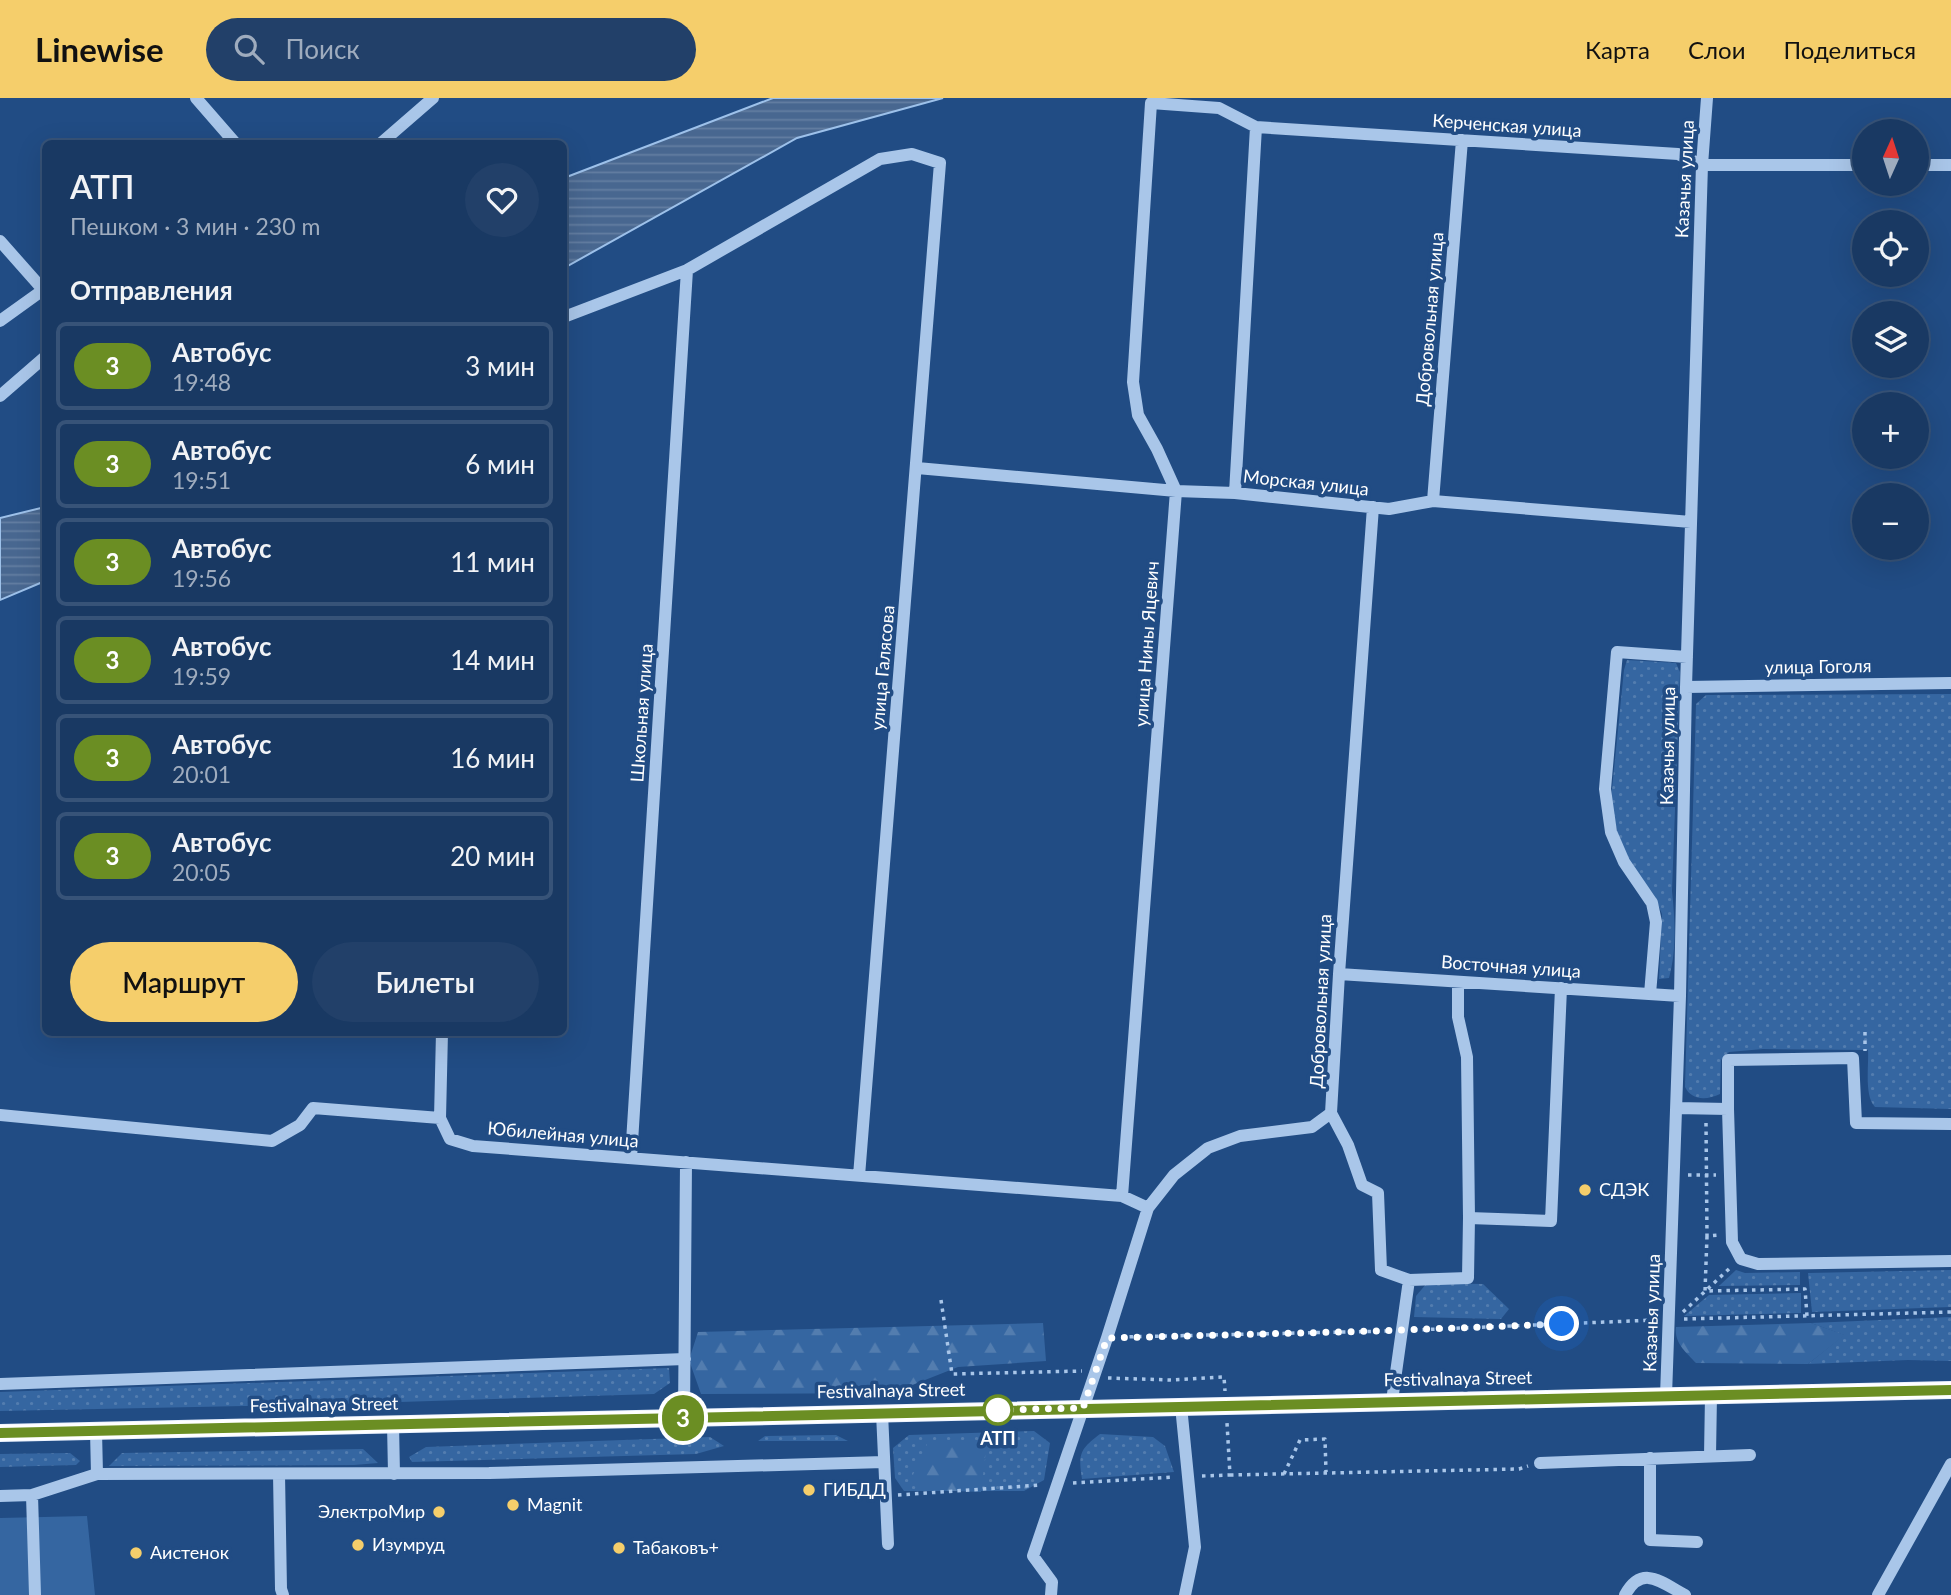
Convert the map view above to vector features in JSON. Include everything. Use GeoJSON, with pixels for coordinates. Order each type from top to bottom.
{"type":"FeatureCollection","features":[{"type":"Feature","properties":{"kind":"main road","name":"Festivalnaya Street"},"geometry":{"type":"LineString","coordinates":[[0,1433],[1951,1390]]}},
{"type":"Feature","properties":{"kind":"street"},"geometry":{"type":"LineString","coordinates":[[196,98],[233,140]]}},
{"type":"Feature","properties":{"kind":"street"},"geometry":{"type":"LineString","coordinates":[[385,140],[433,98]]}},
{"type":"Feature","properties":{"kind":"street","name":"Казачья улица"},"geometry":{"type":"LineString","coordinates":[[1666,1396],[1680,996],[1686,687],[1702,165],[1707,98]]}},
{"type":"Feature","properties":{"kind":"street","name":"Керченская улица"},"geometry":{"type":"LineString","coordinates":[[1151,103],[1219,108],[1256,127],[1678,154],[1702,165],[1852,165]]}},
{"type":"Feature","properties":{"kind":"street","name":"улица Нины Яцевич"},"geometry":{"type":"LineString","coordinates":[[1122,1196],[1176,491],[1138,415],[1133,382],[1151,103]]}},
{"type":"Feature","properties":{"kind":"street"},"geometry":{"type":"LineString","coordinates":[[1235,493],[1256,127]]}},
{"type":"Feature","properties":{"kind":"street","name":"Добровольная улица"},"geometry":{"type":"LineString","coordinates":[[1433,501],[1462,140]]}},
{"type":"Feature","properties":{"kind":"street","name":"улица Галясова"},"geometry":{"type":"LineString","coordinates":[[687,270],[880,159],[912,154],[940,163],[859,1176]]}},
{"type":"Feature","properties":{"kind":"street"},"geometry":{"type":"LineString","coordinates":[[1929,165],[1951,165]]}},
{"type":"Feature","properties":{"kind":"street"},"geometry":{"type":"LineString","coordinates":[[0,241],[42,289]]}},
{"type":"Feature","properties":{"kind":"street"},"geometry":{"type":"LineString","coordinates":[[567,316],[687,270]]}},
{"type":"Feature","properties":{"kind":"street","name":"Школьная улица"},"geometry":{"type":"LineString","coordinates":[[632,1158],[687,270]]}},
{"type":"Feature","properties":{"kind":"street"},"geometry":{"type":"LineString","coordinates":[[0,321],[42,292]]}},
{"type":"Feature","properties":{"kind":"street"},"geometry":{"type":"LineString","coordinates":[[0,396],[42,359]]}},
{"type":"Feature","properties":{"kind":"street","name":"Морская улица"},"geometry":{"type":"LineString","coordinates":[[916,468],[1176,491],[1235,493],[1389,509],[1433,501],[1692,522]]}},
{"type":"Feature","properties":{"kind":"street","name":"Добровольная улица"},"geometry":{"type":"LineString","coordinates":[[1051,1595],[1052,1582],[1033,1556],[1148,1208],[1174,1175],[1208,1148],[1240,1136],[1311,1126],[1331,1113],[1373,507]]}},
{"type":"Feature","properties":{"kind":"street"},"geometry":{"type":"LineString","coordinates":[[1650,994],[1656,922],[1652,903],[1624,862],[1611,832],[1605,789],[1617,652],[1687,657]]}},
{"type":"Feature","properties":{"kind":"street","name":"улица Гоголя"},"geometry":{"type":"LineString","coordinates":[[1686,687],[1951,683]]}},
{"type":"Feature","properties":{"kind":"street","name":"Восточная улица"},"geometry":{"type":"LineString","coordinates":[[1339,974],[1680,996]]}},
{"type":"Feature","properties":{"kind":"street"},"geometry":{"type":"LineString","coordinates":[[1331,1113],[1348,1145],[1362,1185],[1378,1193],[1381,1270],[1409,1280],[1468,1278],[1467,1057],[1458,1017],[1458,982]]}},
{"type":"Feature","properties":{"kind":"street"},"geometry":{"type":"LineString","coordinates":[[1469,1218],[1551,1221],[1561,988]]}},
{"type":"Feature","properties":{"kind":"street"},"geometry":{"type":"LineString","coordinates":[[0,1115],[272,1141],[300,1125],[313,1108],[440,1118],[442,1036]]}},
{"type":"Feature","properties":{"kind":"street"},"geometry":{"type":"LineString","coordinates":[[1951,1124],[1856,1124],[1853,1058],[1728,1060],[1732,1242],[1741,1259],[1758,1264],[1951,1261]]}},
{"type":"Feature","properties":{"kind":"street"},"geometry":{"type":"LineString","coordinates":[[1676,1108],[1728,1109]]}},
{"type":"Feature","properties":{"kind":"street","name":"Юбилейная улица"},"geometry":{"type":"LineString","coordinates":[[440,1118],[450,1139],[473,1146],[1122,1196],[1148,1208]]}},
{"type":"Feature","properties":{"kind":"street"},"geometry":{"type":"LineString","coordinates":[[684,1418],[686,1162]]}},
{"type":"Feature","properties":{"kind":"street"},"geometry":{"type":"LineString","coordinates":[[1392,1401],[1409,1280]]}},
{"type":"Feature","properties":{"kind":"street"},"geometry":{"type":"LineString","coordinates":[[0,1384],[685,1359]]}},
{"type":"Feature","properties":{"kind":"street"},"geometry":{"type":"LineString","coordinates":[[1710,1456],[1711,1395]]}},
{"type":"Feature","properties":{"kind":"street"},"geometry":{"type":"LineString","coordinates":[[1181,1406],[1195,1547],[1185,1595]]}},
{"type":"Feature","properties":{"kind":"street"},"geometry":{"type":"LineString","coordinates":[[882,1413],[888,1544]]}},
{"type":"Feature","properties":{"kind":"street"},"geometry":{"type":"LineString","coordinates":[[393,1424],[394,1474]]}},
{"type":"Feature","properties":{"kind":"street"},"geometry":{"type":"LineString","coordinates":[[96,1431],[97,1474]]}},
{"type":"Feature","properties":{"kind":"street"},"geometry":{"type":"LineString","coordinates":[[1540,1463],[1751,1455]]}},
{"type":"Feature","properties":{"kind":"street"},"geometry":{"type":"LineString","coordinates":[[1650,1458],[1650,1540],[1697,1542]]}},
{"type":"Feature","properties":{"kind":"street"},"geometry":{"type":"LineString","coordinates":[[0,1496],[32,1495],[97,1474],[489,1473],[884,1462]]}},
{"type":"Feature","properties":{"kind":"street"},"geometry":{"type":"LineString","coordinates":[[1878,1595],[1951,1464]]}},
{"type":"Feature","properties":{"kind":"street"},"geometry":{"type":"LineString","coordinates":[[279,1474],[283,1595]]}},
{"type":"Feature","properties":{"kind":"street"},"geometry":{"type":"LineString","coordinates":[[32,1495],[35,1595]]}},
{"type":"Feature","properties":{"kind":"street"},"geometry":{"type":"LineString","coordinates":[[1625,1595],[1636,1580],[1645,1577],[1657,1580],[1685,1595]]}},
{"type":"Feature","properties":{"kind":"path"},"geometry":{"type":"LineString","coordinates":[[1865,1032],[1865,1060]]}},
{"type":"Feature","properties":{"kind":"path"},"geometry":{"type":"LineString","coordinates":[[1705,1292],[1706,1118]]}},
{"type":"Feature","properties":{"kind":"path"},"geometry":{"type":"LineString","coordinates":[[1674,1175],[1721,1175]]}},
{"type":"Feature","properties":{"kind":"path"},"geometry":{"type":"LineString","coordinates":[[1707,1236],[1723,1234],[1723,1228]]}},
{"type":"Feature","properties":{"kind":"path"},"geometry":{"type":"LineString","coordinates":[[1669,1320],[1683,1312],[1741,1259]]}},
{"type":"Feature","properties":{"kind":"path"},"geometry":{"type":"LineString","coordinates":[[1705,1292],[1805,1289],[1807,1316]]}},
{"type":"Feature","properties":{"kind":"path"},"geometry":{"type":"LineString","coordinates":[[1107,1338],[1951,1312]]}},
{"type":"Feature","properties":{"kind":"path"},"geometry":{"type":"LineString","coordinates":[[1284,1474],[1300,1440],[1325,1439],[1326,1473]]}},
{"type":"Feature","properties":{"kind":"path"},"geometry":{"type":"LineString","coordinates":[[1230,1475],[1519,1469],[1540,1463]]}},
{"type":"Feature","properties":{"kind":"green space"},"geometry":{"type":"Polygon","coordinates":[[[1627,660],[1676,663],[1680,672],[1672,891],[1674,945],[1669,978],[1659,979],[1662,914],[1654,895],[1630,863],[1617,832],[1611,799],[1627,660]]]}},
{"type":"Feature","properties":{"kind":"green space"},"geometry":{"type":"Polygon","coordinates":[[[1951,694],[1951,1109],[1875,1107],[1868,1088],[1868,1050],[1763,1049],[1729,1052],[1721,1060],[1720,1094],[1705,1098],[1692,1095],[1685,1087],[1696,704],[1706,695],[1951,694]]]}},
{"type":"Feature","properties":{"kind":"green space"},"geometry":{"type":"Polygon","coordinates":[[[1736,1270],[1745,1273],[1800,1272],[1800,1285],[1719,1286],[1736,1270]]]}},
{"type":"Feature","properties":{"kind":"green space"},"geometry":{"type":"Polygon","coordinates":[[[1951,1270],[1951,1307],[1812,1312],[1808,1273],[1951,1270]]]}},
{"type":"Feature","properties":{"kind":"green space"},"geometry":{"type":"Polygon","coordinates":[[[1427,1283],[1483,1284],[1509,1309],[1501,1319],[1414,1317],[1416,1296],[1427,1283]]]}},
{"type":"Feature","properties":{"kind":"green space"},"geometry":{"type":"Polygon","coordinates":[[[1801,1293],[1801,1313],[1684,1316],[1709,1295],[1801,1293]]]}},
{"type":"Feature","properties":{"kind":"green space"},"geometry":{"type":"Polygon","coordinates":[[[1951,1317],[1951,1361],[1808,1364],[1844,1335],[1811,1323],[1951,1317]]]}},
{"type":"Feature","properties":{"kind":"green space"},"geometry":{"type":"Polygon","coordinates":[[[1043,1323],[1046,1361],[958,1367],[892,1393],[701,1394],[689,1360],[698,1332],[1043,1323]]]}},
{"type":"Feature","properties":{"kind":"green space"},"geometry":{"type":"Polygon","coordinates":[[[1811,1323],[1845,1335],[1808,1364],[1696,1363],[1681,1347],[1676,1333],[1676,1327],[1811,1323]]]}},
{"type":"Feature","properties":{"kind":"green space"},"geometry":{"type":"Polygon","coordinates":[[[669,1368],[670,1383],[654,1394],[0,1411],[0,1392],[669,1368]]]}},
{"type":"Feature","properties":{"kind":"green space"},"geometry":{"type":"Polygon","coordinates":[[[1034,1431],[1050,1443],[1044,1480],[1024,1491],[904,1491],[895,1478],[893,1448],[909,1435],[1034,1431]]]}},
{"type":"Feature","properties":{"kind":"green space"},"geometry":{"type":"Polygon","coordinates":[[[1100,1434],[1153,1437],[1165,1446],[1174,1472],[1082,1479],[1080,1464],[1084,1448],[1100,1434]]]}},
{"type":"Feature","properties":{"kind":"green space"},"geometry":{"type":"Polygon","coordinates":[[[836,1435],[848,1441],[758,1441],[765,1436],[836,1435]]]}},
{"type":"Feature","properties":{"kind":"green space"},"geometry":{"type":"Polygon","coordinates":[[[710,1437],[724,1446],[696,1454],[412,1462],[409,1457],[426,1447],[710,1437]]]}},
{"type":"Feature","properties":{"kind":"green space"},"geometry":{"type":"Polygon","coordinates":[[[928,1442],[987,1442],[981,1492],[926,1490],[912,1477],[928,1442]]]}},
{"type":"Feature","properties":{"kind":"green space"},"geometry":{"type":"Polygon","coordinates":[[[363,1449],[378,1463],[109,1466],[122,1453],[363,1449]]]}},
{"type":"Feature","properties":{"kind":"green space"},"geometry":{"type":"Polygon","coordinates":[[[70,1453],[80,1461],[76,1465],[0,1467],[0,1454],[70,1453]]]}},
{"type":"Feature","properties":{"kind":"green space"},"geometry":{"type":"Polygon","coordinates":[[[87,1516],[95,1595],[0,1595],[0,1518],[87,1516]]]}},
{"type":"Feature","properties":{"kind":"shaded area"},"geometry":{"type":"Polygon","coordinates":[[[773,98],[943,98],[797,138],[567,266],[567,177],[773,98]]]}},
{"type":"Feature","properties":{"kind":"shaded area"},"geometry":{"type":"Polygon","coordinates":[[[42,508],[42,582],[0,600],[0,518],[42,508]]]}},
{"type":"Feature","properties":{"kind":"bus line","name":"3"},"geometry":{"type":"LineString","coordinates":[[0,1433],[1951,1390]]}},
{"type":"Feature","properties":{"kind":"place","name":"СДЭК"},"geometry":{"type":"Point","coordinates":[1585,1190]}},
{"type":"Feature","properties":{"kind":"place","name":"АТП"},"geometry":{"type":"Point","coordinates":[998,1410]}},
{"type":"Feature","properties":{"kind":"place","name":"ГИБДД"},"geometry":{"type":"Point","coordinates":[809,1490]}},
{"type":"Feature","properties":{"kind":"place","name":"Magnit"},"geometry":{"type":"Point","coordinates":[513,1505]}},
{"type":"Feature","properties":{"kind":"place","name":"ЭлектроМир"},"geometry":{"type":"Point","coordinates":[439,1512]}},
{"type":"Feature","properties":{"kind":"place","name":"Изумруд"},"geometry":{"type":"Point","coordinates":[358,1545]}},
{"type":"Feature","properties":{"kind":"place","name":"Табаковъ+"},"geometry":{"type":"Point","coordinates":[619,1548]}},
{"type":"Feature","properties":{"kind":"place","name":"Аистенок"},"geometry":{"type":"Point","coordinates":[136,1553]}},
{"type":"Feature","properties":{"kind":"route"},"geometry":{"type":"LineString","coordinates":[[998,1410],[1083,1408],[1107,1338],[1562,1324]]}}]}
